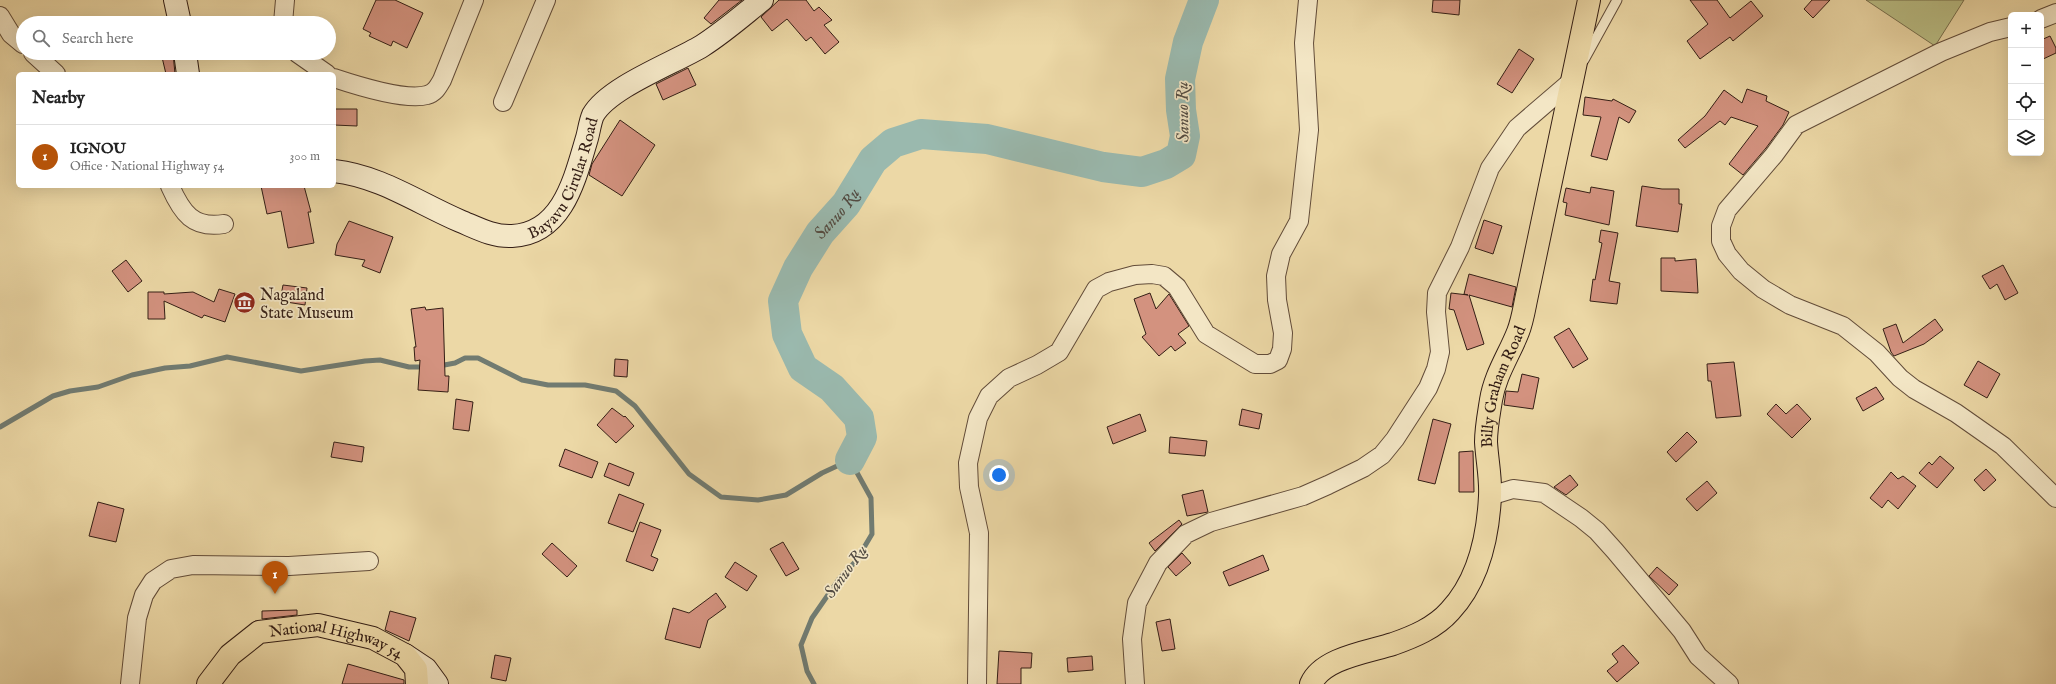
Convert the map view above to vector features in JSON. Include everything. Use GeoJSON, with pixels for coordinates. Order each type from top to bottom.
{"type":"FeatureCollection","features":[{"type":"Feature","properties":{"kind":"main road","name":"Billy Graham Road"},"geometry":{"type":"LineString","coordinates":[[1311,684],[1320,671],[1334,663],[1394,643],[1428,629],[1450,612],[1470,586],[1481,556],[1488,524],[1490,496],[1486,441],[1491,398],[1501,365],[1518,331],[1590,0]]}},
{"type":"Feature","properties":{"kind":"main road","name":"National Highway 54"},"geometry":{"type":"LineString","coordinates":[[208,684],[230,655],[259,632],[318,625],[373,638],[405,655],[416,669],[417,684]]}},
{"type":"Feature","properties":{"kind":"street"},"geometry":{"type":"LineString","coordinates":[[175,0],[178,16]]}},
{"type":"Feature","properties":{"kind":"street"},"geometry":{"type":"LineString","coordinates":[[284,16],[285,0]]}},
{"type":"Feature","properties":{"kind":"street"},"geometry":{"type":"LineString","coordinates":[[336,79],[362,87],[413,96],[428,95],[437,89],[442,80],[474,0]]}},
{"type":"Feature","properties":{"kind":"street"},"geometry":{"type":"LineString","coordinates":[[503,102],[546,0]]}},
{"type":"Feature","properties":{"kind":"street","name":"Bayavu Cirular Road"},"geometry":{"type":"LineString","coordinates":[[336,171],[363,176],[488,234],[512,236],[533,231],[550,221],[565,200],[579,164],[593,115],[605,101],[632,82],[684,57],[716,37],[762,0]]}},
{"type":"Feature","properties":{"kind":"street"},"geometry":{"type":"LineString","coordinates":[[978,684],[980,533],[969,487],[968,464],[978,418],[990,396],[1009,378],[1037,366],[1059,352],[1096,289],[1109,282],[1135,276],[1152,274],[1164,276],[1177,287],[1206,334],[1255,364],[1270,364],[1278,360],[1282,349],[1283,333],[1277,300],[1276,276],[1281,254],[1299,220],[1309,130],[1304,43],[1308,0]]}},
{"type":"Feature","properties":{"kind":"street"},"geometry":{"type":"LineString","coordinates":[[2044,18],[2056,13]]}},
{"type":"Feature","properties":{"kind":"street"},"geometry":{"type":"LineString","coordinates":[[0,16],[11,34],[16,38]]}},
{"type":"Feature","properties":{"kind":"street"},"geometry":{"type":"LineString","coordinates":[[2008,28],[1990,32],[1941,52],[1796,125],[1774,155],[1727,210],[1721,226],[1721,241],[1727,254],[1741,272],[1763,289],[1790,305],[1844,326],[1877,353],[1900,378],[1914,389],[1956,413],[2003,446],[2056,498]]}},
{"type":"Feature","properties":{"kind":"street"},"geometry":{"type":"LineString","coordinates":[[41,60],[54,72]]}},
{"type":"Feature","properties":{"kind":"street"},"geometry":{"type":"LineString","coordinates":[[186,60],[188,72]]}},
{"type":"Feature","properties":{"kind":"street"},"geometry":{"type":"LineString","coordinates":[[307,60],[324,72]]}},
{"type":"Feature","properties":{"kind":"street"},"geometry":{"type":"LineString","coordinates":[[1135,684],[1132,639],[1136,603],[1158,563],[1186,534],[1211,522],[1303,496],[1363,468],[1382,455],[1395,439],[1428,388],[1436,369],[1440,352],[1436,312],[1437,292],[1460,247],[1490,168],[1517,128],[1574,79]]}},
{"type":"Feature","properties":{"kind":"street"},"geometry":{"type":"LineString","coordinates":[[171,188],[182,209],[196,222],[204,225],[224,224]]}},
{"type":"Feature","properties":{"kind":"street"},"geometry":{"type":"LineString","coordinates":[[1490,496],[1512,489],[1544,493],[1581,518],[1597,531],[1615,551],[1682,631],[1698,656],[1729,684]]}},
{"type":"Feature","properties":{"kind":"street"},"geometry":{"type":"LineString","coordinates":[[130,684],[137,618],[144,595],[153,581],[171,569],[193,565],[289,566],[369,561]]}},
{"type":"Feature","properties":{"kind":"street"},"geometry":{"type":"LineString","coordinates":[[405,655],[426,669],[437,684]]}},
{"type":"Feature","properties":{"kind":"lane"},"geometry":{"type":"LineString","coordinates":[[1574,79],[1617,0]]}},
{"type":"Feature","properties":{"kind":"green space"},"geometry":{"type":"Polygon","coordinates":[[[1866,0],[1964,0],[1935,46],[1866,0]]]}},
{"type":"Feature","properties":{"kind":"building"},"geometry":{"type":"Polygon","coordinates":[[[376,0],[395,0],[423,13],[407,48],[393,41],[391,46],[369,36],[371,33],[363,29],[376,0]]]}},
{"type":"Feature","properties":{"kind":"building"},"geometry":{"type":"Polygon","coordinates":[[[719,0],[742,0],[711,24],[704,18],[719,0]]]}},
{"type":"Feature","properties":{"kind":"building"},"geometry":{"type":"Polygon","coordinates":[[[779,0],[806,0],[814,11],[819,7],[832,20],[824,25],[839,42],[825,54],[811,37],[806,41],[787,19],[772,31],[761,17],[779,0]]]}},
{"type":"Feature","properties":{"kind":"building"},"geometry":{"type":"Polygon","coordinates":[[[1433,0],[1460,0],[1459,15],[1432,12],[1433,0]]]}},
{"type":"Feature","properties":{"kind":"building"},"geometry":{"type":"Polygon","coordinates":[[[1690,0],[1717,0],[1730,18],[1751,1],[1763,16],[1733,41],[1730,37],[1700,59],[1687,41],[1708,24],[1690,0]]]}},
{"type":"Feature","properties":{"kind":"building"},"geometry":{"type":"Polygon","coordinates":[[[1812,0],[1830,0],[1813,18],[1804,9],[1812,0]]]}},
{"type":"Feature","properties":{"kind":"building"},"geometry":{"type":"Polygon","coordinates":[[[2050,36],[2056,48],[2056,53],[2044,59],[2044,48],[2044,39],[2050,36]]]}},
{"type":"Feature","properties":{"kind":"building"},"geometry":{"type":"Polygon","coordinates":[[[1519,49],[1534,59],[1512,93],[1497,84],[1519,49]]]}},
{"type":"Feature","properties":{"kind":"building"},"geometry":{"type":"Polygon","coordinates":[[[163,60],[174,60],[175,72],[166,72],[163,60]]]}},
{"type":"Feature","properties":{"kind":"building"},"geometry":{"type":"Polygon","coordinates":[[[688,68],[696,85],[663,100],[656,84],[688,68]]]}},
{"type":"Feature","properties":{"kind":"building"},"geometry":{"type":"Polygon","coordinates":[[[1747,89],[1767,96],[1766,101],[1789,112],[1783,125],[1743,175],[1729,164],[1758,126],[1731,117],[1725,125],[1720,121],[1685,148],[1678,140],[1705,116],[1724,90],[1742,103],[1747,89]]]}},
{"type":"Feature","properties":{"kind":"building"},"geometry":{"type":"Polygon","coordinates":[[[1585,97],[1612,101],[1613,99],[1636,111],[1629,123],[1619,117],[1607,160],[1591,156],[1601,117],[1583,115],[1585,97]]]}},
{"type":"Feature","properties":{"kind":"building"},"geometry":{"type":"Polygon","coordinates":[[[336,109],[357,109],[357,126],[336,125],[336,109]]]}},
{"type":"Feature","properties":{"kind":"building"},"geometry":{"type":"Polygon","coordinates":[[[620,120],[655,145],[622,196],[589,175],[592,164],[620,120]]]}},
{"type":"Feature","properties":{"kind":"building"},"geometry":{"type":"Polygon","coordinates":[[[1642,186],[1662,189],[1679,189],[1679,204],[1682,204],[1678,232],[1636,226],[1642,186]]]}},
{"type":"Feature","properties":{"kind":"building"},"geometry":{"type":"Polygon","coordinates":[[[1591,187],[1614,191],[1609,225],[1565,215],[1567,203],[1563,202],[1566,188],[1590,193],[1591,187]]]}},
{"type":"Feature","properties":{"kind":"building"},"geometry":{"type":"Polygon","coordinates":[[[261,188],[305,188],[311,212],[308,212],[314,243],[288,248],[281,211],[267,214],[261,188]]]}},
{"type":"Feature","properties":{"kind":"building"},"geometry":{"type":"Polygon","coordinates":[[[1484,220],[1502,226],[1493,254],[1475,248],[1484,220]]]}},
{"type":"Feature","properties":{"kind":"building"},"geometry":{"type":"Polygon","coordinates":[[[349,221],[393,237],[380,273],[362,266],[365,260],[335,255],[337,244],[349,221]]]}},
{"type":"Feature","properties":{"kind":"building"},"geometry":{"type":"Polygon","coordinates":[[[1601,230],[1618,233],[1609,281],[1620,283],[1617,304],[1590,301],[1593,279],[1595,280],[1602,243],[1599,242],[1601,230]]]}},
{"type":"Feature","properties":{"kind":"building"},"geometry":{"type":"Polygon","coordinates":[[[1661,258],[1675,258],[1675,261],[1696,259],[1698,293],[1661,291],[1661,258]]]}},
{"type":"Feature","properties":{"kind":"building"},"geometry":{"type":"Polygon","coordinates":[[[126,260],[142,281],[128,292],[112,271],[126,260]]]}},
{"type":"Feature","properties":{"kind":"building"},"geometry":{"type":"Polygon","coordinates":[[[2003,265],[2018,293],[2005,300],[1997,284],[1990,289],[1982,276],[2003,265]]]}},
{"type":"Feature","properties":{"kind":"building"},"geometry":{"type":"Polygon","coordinates":[[[1469,274],[1516,287],[1512,307],[1469,295],[1484,344],[1467,350],[1454,310],[1449,309],[1451,293],[1468,295],[1464,294],[1469,274]]]}},
{"type":"Feature","properties":{"kind":"building"},"geometry":{"type":"Polygon","coordinates":[[[283,285],[307,288],[305,305],[280,301],[283,285]]]}},
{"type":"Feature","properties":{"kind":"building"},"geometry":{"type":"Polygon","coordinates":[[[219,289],[235,294],[225,322],[204,315],[202,318],[164,301],[165,319],[148,319],[148,292],[164,292],[164,294],[193,292],[214,302],[219,289]]]}},
{"type":"Feature","properties":{"kind":"building"},"geometry":{"type":"Polygon","coordinates":[[[1150,293],[1156,309],[1169,294],[1189,326],[1178,334],[1186,343],[1175,351],[1171,346],[1159,356],[1142,337],[1146,334],[1134,299],[1150,293]]]}},
{"type":"Feature","properties":{"kind":"building"},"geometry":{"type":"Polygon","coordinates":[[[425,307],[426,310],[443,308],[445,376],[449,376],[448,392],[418,390],[420,360],[415,361],[414,347],[416,347],[411,309],[425,307]]]}},
{"type":"Feature","properties":{"kind":"building"},"geometry":{"type":"Polygon","coordinates":[[[1935,319],[1943,330],[1924,344],[1894,356],[1891,352],[1883,329],[1896,324],[1903,343],[1935,319]]]}},
{"type":"Feature","properties":{"kind":"building"},"geometry":{"type":"Polygon","coordinates":[[[1569,328],[1588,359],[1573,368],[1554,337],[1569,328]]]}},
{"type":"Feature","properties":{"kind":"building"},"geometry":{"type":"Polygon","coordinates":[[[615,359],[628,360],[627,377],[614,376],[615,359]]]}},
{"type":"Feature","properties":{"kind":"building"},"geometry":{"type":"Polygon","coordinates":[[[1978,361],[2000,374],[1987,398],[1964,385],[1978,361]]]}},
{"type":"Feature","properties":{"kind":"building"},"geometry":{"type":"Polygon","coordinates":[[[1734,362],[1741,416],[1716,418],[1711,381],[1708,381],[1707,364],[1734,362]]]}},
{"type":"Feature","properties":{"kind":"building"},"geometry":{"type":"Polygon","coordinates":[[[1522,374],[1539,378],[1533,409],[1504,405],[1506,391],[1518,392],[1522,374]]]}},
{"type":"Feature","properties":{"kind":"building"},"geometry":{"type":"Polygon","coordinates":[[[1876,387],[1884,399],[1863,411],[1856,398],[1876,387]]]}},
{"type":"Feature","properties":{"kind":"building"},"geometry":{"type":"Polygon","coordinates":[[[456,399],[473,402],[469,431],[453,429],[456,399]]]}},
{"type":"Feature","properties":{"kind":"building"},"geometry":{"type":"Polygon","coordinates":[[[1776,404],[1786,414],[1797,404],[1811,419],[1792,438],[1767,414],[1776,404]]]}},
{"type":"Feature","properties":{"kind":"building"},"geometry":{"type":"Polygon","coordinates":[[[612,408],[624,417],[625,416],[634,426],[616,443],[597,425],[612,408]]]}},
{"type":"Feature","properties":{"kind":"building"},"geometry":{"type":"Polygon","coordinates":[[[1242,409],[1262,414],[1259,429],[1239,425],[1242,409]]]}},
{"type":"Feature","properties":{"kind":"building"},"geometry":{"type":"Polygon","coordinates":[[[1140,414],[1146,431],[1113,444],[1107,427],[1140,414]]]}},
{"type":"Feature","properties":{"kind":"building"},"geometry":{"type":"Polygon","coordinates":[[[1433,419],[1451,424],[1435,484],[1418,480],[1433,419]]]}},
{"type":"Feature","properties":{"kind":"building"},"geometry":{"type":"Polygon","coordinates":[[[1687,432],[1697,442],[1676,462],[1667,452],[1687,432]]]}},
{"type":"Feature","properties":{"kind":"building"},"geometry":{"type":"Polygon","coordinates":[[[1170,437],[1207,441],[1205,456],[1169,453],[1170,437]]]}},
{"type":"Feature","properties":{"kind":"building"},"geometry":{"type":"Polygon","coordinates":[[[334,442],[364,447],[362,462],[331,457],[334,442]]]}},
{"type":"Feature","properties":{"kind":"building"},"geometry":{"type":"Polygon","coordinates":[[[565,449],[598,462],[592,478],[559,466],[565,449]]]}},
{"type":"Feature","properties":{"kind":"building"},"geometry":{"type":"Polygon","coordinates":[[[1473,451],[1474,492],[1459,492],[1459,452],[1473,451]]]}},
{"type":"Feature","properties":{"kind":"building"},"geometry":{"type":"Polygon","coordinates":[[[1940,456],[1954,468],[1937,488],[1919,473],[1929,462],[1932,465],[1940,456]]]}},
{"type":"Feature","properties":{"kind":"building"},"geometry":{"type":"Polygon","coordinates":[[[609,463],[634,473],[629,486],[604,476],[609,463]]]}},
{"type":"Feature","properties":{"kind":"building"},"geometry":{"type":"Polygon","coordinates":[[[1986,469],[1996,480],[1984,491],[1974,480],[1986,469]]]}},
{"type":"Feature","properties":{"kind":"building"},"geometry":{"type":"Polygon","coordinates":[[[1891,472],[1898,479],[1903,476],[1916,486],[1898,509],[1888,500],[1882,508],[1870,498],[1891,472]]]}},
{"type":"Feature","properties":{"kind":"building"},"geometry":{"type":"Polygon","coordinates":[[[1570,475],[1578,485],[1566,495],[1554,487],[1570,475]]]}},
{"type":"Feature","properties":{"kind":"building"},"geometry":{"type":"Polygon","coordinates":[[[1707,481],[1717,493],[1697,511],[1686,499],[1707,481]]]}},
{"type":"Feature","properties":{"kind":"building"},"geometry":{"type":"Polygon","coordinates":[[[1203,490],[1208,512],[1187,516],[1182,495],[1203,490]]]}},
{"type":"Feature","properties":{"kind":"building"},"geometry":{"type":"Polygon","coordinates":[[[619,494],[644,504],[633,532],[608,523],[619,494]]]}},
{"type":"Feature","properties":{"kind":"building"},"geometry":{"type":"Polygon","coordinates":[[[98,502],[124,509],[116,542],[89,536],[98,502]]]}},
{"type":"Feature","properties":{"kind":"building"},"geometry":{"type":"Polygon","coordinates":[[[1179,520],[1182,524],[1155,551],[1149,543],[1179,520]]]}},
{"type":"Feature","properties":{"kind":"building"},"geometry":{"type":"Polygon","coordinates":[[[640,522],[661,530],[651,556],[658,559],[653,571],[626,561],[640,522]]]}},
{"type":"Feature","properties":{"kind":"building"},"geometry":{"type":"Polygon","coordinates":[[[783,542],[799,569],[786,576],[770,549],[783,542]]]}},
{"type":"Feature","properties":{"kind":"building"},"geometry":{"type":"Polygon","coordinates":[[[552,543],[577,566],[567,577],[542,554],[552,543]]]}},
{"type":"Feature","properties":{"kind":"building"},"geometry":{"type":"Polygon","coordinates":[[[1182,553],[1191,563],[1176,576],[1168,567],[1182,553]]]}},
{"type":"Feature","properties":{"kind":"building"},"geometry":{"type":"Polygon","coordinates":[[[1263,555],[1269,570],[1229,586],[1223,572],[1263,555]]]}},
{"type":"Feature","properties":{"kind":"building"},"geometry":{"type":"Polygon","coordinates":[[[735,562],[757,576],[747,591],[725,577],[735,562]]]}},
{"type":"Feature","properties":{"kind":"building"},"geometry":{"type":"Polygon","coordinates":[[[1657,567],[1678,585],[1669,595],[1649,576],[1657,567]]]}},
{"type":"Feature","properties":{"kind":"building"},"geometry":{"type":"Polygon","coordinates":[[[716,593],[726,607],[708,620],[700,648],[665,639],[673,608],[689,613],[716,593]]]}},
{"type":"Feature","properties":{"kind":"building"},"geometry":{"type":"Polygon","coordinates":[[[297,610],[297,615],[262,619],[262,611],[297,610]]]}},
{"type":"Feature","properties":{"kind":"building"},"geometry":{"type":"Polygon","coordinates":[[[390,611],[416,618],[409,641],[385,630],[390,611]]]}},
{"type":"Feature","properties":{"kind":"building"},"geometry":{"type":"Polygon","coordinates":[[[1170,619],[1175,649],[1162,651],[1156,622],[1170,619]]]}},
{"type":"Feature","properties":{"kind":"building"},"geometry":{"type":"Polygon","coordinates":[[[1623,645],[1639,663],[1617,682],[1607,671],[1618,662],[1612,654],[1623,645]]]}},
{"type":"Feature","properties":{"kind":"building"},"geometry":{"type":"Polygon","coordinates":[[[999,651],[1032,653],[1031,668],[1021,668],[1021,684],[997,684],[999,651]]]}},
{"type":"Feature","properties":{"kind":"building"},"geometry":{"type":"Polygon","coordinates":[[[495,655],[511,658],[506,681],[491,678],[495,655]]]}},
{"type":"Feature","properties":{"kind":"building"},"geometry":{"type":"Polygon","coordinates":[[[1092,656],[1093,670],[1068,672],[1067,658],[1092,656]]]}},
{"type":"Feature","properties":{"kind":"building"},"geometry":{"type":"Polygon","coordinates":[[[348,664],[404,680],[404,684],[342,684],[348,664]]]}},
{"type":"Feature","properties":{"kind":"waterway","name":"Sanuo Ru"},"geometry":{"type":"LineString","coordinates":[[850,460],[862,437],[859,418],[832,388],[803,368],[787,334],[783,301],[798,268],[820,233],[846,204],[873,160],[893,143],[921,134],[987,139],[1103,167],[1142,172],[1166,164],[1181,155],[1185,136],[1181,110],[1180,79],[1188,42],[1204,0]]}},
{"type":"Feature","properties":{"kind":"waterway"},"geometry":{"type":"LineString","coordinates":[[0,427],[53,396],[70,391],[98,387],[132,375],[165,368],[190,366],[227,357],[301,371],[380,360],[409,367],[425,367]]}},
{"type":"Feature","properties":{"kind":"waterway"},"geometry":{"type":"LineString","coordinates":[[439,366],[455,363],[465,358],[478,358],[522,380],[548,385],[585,385],[616,391],[635,406],[689,474],[721,497],[758,500],[786,495],[822,473],[850,460],[871,498],[872,534],[856,561],[839,579],[812,618],[801,645],[807,671],[814,684]]}},
{"type":"Feature","properties":{"kind":"place","name":"Nagaland State Museum"},"geometry":{"type":"Point","coordinates":[245,303]}},
{"type":"Feature","properties":{"kind":"place","name":"IGNOU"},"geometry":{"type":"Point","coordinates":[275,594]}}]}
